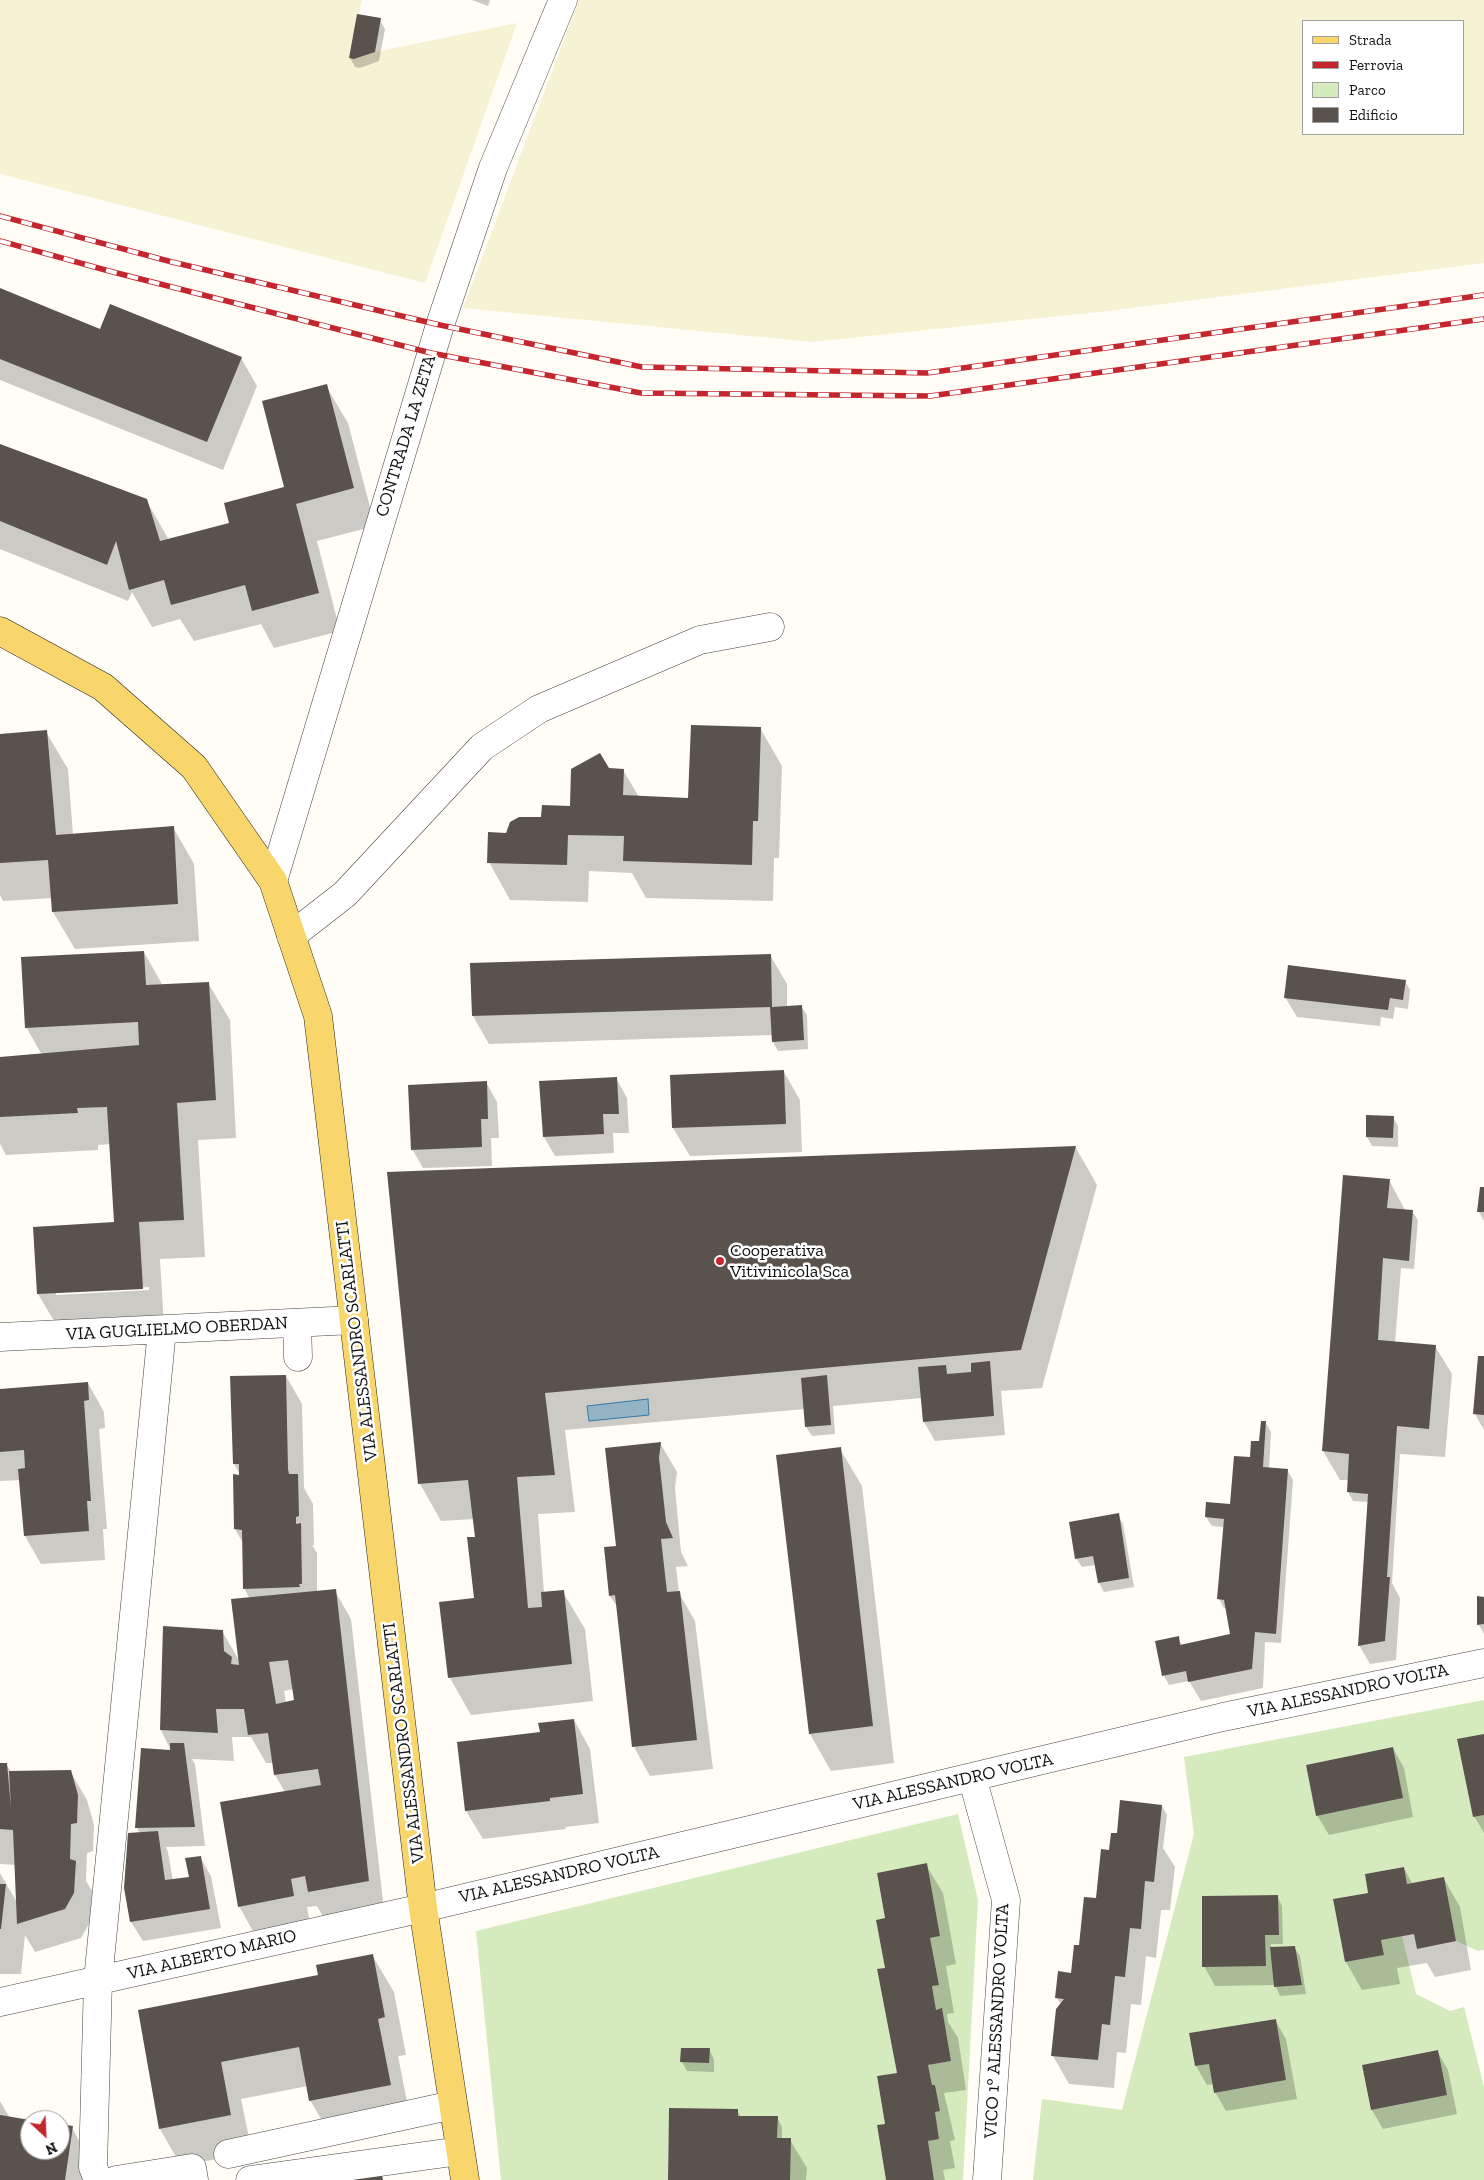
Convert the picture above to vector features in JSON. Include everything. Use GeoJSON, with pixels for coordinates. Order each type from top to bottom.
{"type":"FeatureCollection","features":[{"type":"Feature","properties":{"kind":"main road","name":"VIA ALESSANDRO SCARLATTI"},"geometry":{"type":"LineString","coordinates":[[0,631],[103,687],[194,767],[273,881],[318,1016],[423,1908],[464,2180]]}},
{"type":"Feature","properties":{"kind":"street","name":"CONTRADA LA ZETA"},"geometry":{"type":"LineString","coordinates":[[273,881],[440,324],[493,168],[563,0]]}},
{"type":"Feature","properties":{"kind":"street"},"geometry":{"type":"LineString","coordinates":[[292,936],[345,894],[482,747],[539,709],[700,640],[770,627]]}},
{"type":"Feature","properties":{"kind":"street","name":"VIA GUGLIELMO OBERDAN"},"geometry":{"type":"LineString","coordinates":[[0,1337],[354,1320]]}},
{"type":"Feature","properties":{"kind":"street"},"geometry":{"type":"LineString","coordinates":[[297,1323],[298,1356]]}},
{"type":"Feature","properties":{"kind":"street"},"geometry":{"type":"LineString","coordinates":[[98,2180],[93,2168],[98,1980],[162,1330]]}},
{"type":"Feature","properties":{"kind":"street","name":"VIA ALESSANDRO VOLTA"},"geometry":{"type":"LineString","coordinates":[[423,1908],[1222,1717],[1484,1663]]}},
{"type":"Feature","properties":{"kind":"street","name":"VICO 1° ALESSANDRO VOLTA"},"geometry":{"type":"LineString","coordinates":[[972,1777],[1006,1900],[988,2180]]}},
{"type":"Feature","properties":{"kind":"street","name":"VIA ALBERTO MARIO"},"geometry":{"type":"LineString","coordinates":[[0,2002],[423,1908]]}},
{"type":"Feature","properties":{"kind":"street"},"geometry":{"type":"LineString","coordinates":[[228,2154],[453,2105]]}},
{"type":"Feature","properties":{"kind":"street"},"geometry":{"type":"LineString","coordinates":[[250,2180],[460,2151]]}},
{"type":"Feature","properties":{"kind":"street"},"geometry":{"type":"LineString","coordinates":[[116,2180],[192,2168],[194,2180]]}},
{"type":"Feature","properties":{"kind":"shaded area"},"geometry":{"type":"Polygon","coordinates":[[[0,0],[362,0],[349,57],[354,59],[375,52],[517,23],[425,283],[0,174],[0,0]]]}},
{"type":"Feature","properties":{"kind":"shaded area"},"geometry":{"type":"Polygon","coordinates":[[[579,0],[1484,0],[1484,263],[1108,311],[812,342],[463,308],[579,0]]]}},
{"type":"Feature","properties":{"kind":"green space"},"geometry":{"type":"Polygon","coordinates":[[[1484,1700],[1484,1734],[1457,1740],[1473,1816],[1484,1815],[1484,1950],[1478,1951],[1456,1941],[1444,1877],[1407,1884],[1404,1867],[1366,1874],[1368,1893],[1333,1899],[1345,1962],[1384,1955],[1381,1940],[1402,1936],[1416,1994],[1450,2011],[1464,2007],[1484,2087],[1484,2180],[1033,2180],[1042,2099],[1122,2110],[1194,1834],[1184,1757],[1484,1700]],[[1393,1747],[1306,1765],[1316,1815],[1403,1798],[1393,1747]],[[1277,1895],[1202,1896],[1202,1967],[1265,1935],[1279,1935],[1277,1895]],[[1295,1946],[1270,1947],[1274,1987],[1302,1984],[1295,1946]],[[1276,2019],[1189,2033],[1195,2066],[1209,2064],[1214,2093],[1286,2080],[1276,2019]],[[1437,2050],[1362,2065],[1371,2110],[1403,2104],[1439,2054],[1437,2050]]]}},
{"type":"Feature","properties":{"kind":"green space"},"geometry":{"type":"Polygon","coordinates":[[[958,1814],[978,1900],[963,2180],[934,2180],[928,2141],[939,2139],[935,2112],[940,2111],[935,2085],[932,2085],[928,2065],[951,2061],[942,2009],[936,2010],[932,1986],[939,1984],[930,1938],[940,1936],[927,1863],[877,1873],[885,1918],[876,1920],[885,1968],[877,1970],[897,2073],[877,2076],[885,2124],[877,2125],[886,2180],[790,2180],[790,2138],[777,2138],[778,2116],[738,2116],[669,2108],[668,2180],[501,2180],[476,1931],[958,1814]]]}},
{"type":"Feature","properties":{"kind":"water"},"geometry":{"type":"Polygon","coordinates":[[[648,1399],[649,1415],[589,1421],[587,1406],[648,1399]]]}},
{"type":"Feature","properties":{"kind":"building"},"geometry":{"type":"Polygon","coordinates":[[[357,14],[381,18],[375,52],[354,59],[349,58],[357,14]]]}},
{"type":"Feature","properties":{"kind":"building"},"geometry":{"type":"Polygon","coordinates":[[[0,288],[100,329],[110,304],[242,357],[207,442],[0,359],[0,288]]]}},
{"type":"Feature","properties":{"kind":"building"},"geometry":{"type":"Polygon","coordinates":[[[327,384],[354,488],[296,504],[319,593],[252,611],[245,585],[171,605],[164,580],[129,590],[116,541],[107,565],[0,521],[0,444],[147,499],[160,541],[229,523],[224,503],[284,487],[262,401],[327,384]]]}},
{"type":"Feature","properties":{"kind":"building"},"geometry":{"type":"Polygon","coordinates":[[[691,725],[761,727],[758,821],[753,821],[752,865],[623,861],[624,836],[568,835],[567,865],[487,863],[488,832],[506,833],[510,822],[519,817],[541,817],[542,805],[570,806],[571,769],[600,753],[609,768],[624,769],[623,795],[688,798],[691,725]]]}},
{"type":"Feature","properties":{"kind":"building"},"geometry":{"type":"Polygon","coordinates":[[[47,730],[56,835],[174,826],[178,904],[52,912],[48,860],[0,863],[0,734],[47,730]]]}},
{"type":"Feature","properties":{"kind":"building"},"geometry":{"type":"Polygon","coordinates":[[[144,951],[146,985],[209,982],[216,1100],[177,1103],[184,1220],[139,1222],[143,1289],[37,1294],[33,1227],[114,1222],[107,1107],[77,1108],[78,1113],[0,1117],[0,1057],[139,1045],[138,1022],[25,1028],[21,957],[144,951]]]}},
{"type":"Feature","properties":{"kind":"building"},"geometry":{"type":"Polygon","coordinates":[[[771,954],[772,1007],[802,1005],[804,1040],[772,1042],[770,1007],[472,1016],[470,963],[771,954]]]}},
{"type":"Feature","properties":{"kind":"building"},"geometry":{"type":"Polygon","coordinates":[[[1288,965],[1406,980],[1403,1000],[1390,998],[1388,1010],[1284,998],[1288,965]]]}},
{"type":"Feature","properties":{"kind":"building"},"geometry":{"type":"Polygon","coordinates":[[[784,1070],[786,1124],[672,1128],[670,1075],[784,1070]]]}},
{"type":"Feature","properties":{"kind":"building"},"geometry":{"type":"Polygon","coordinates":[[[617,1077],[619,1114],[603,1114],[604,1134],[543,1137],[539,1081],[617,1077]]]}},
{"type":"Feature","properties":{"kind":"building"},"geometry":{"type":"Polygon","coordinates":[[[487,1081],[488,1119],[481,1119],[482,1147],[411,1150],[408,1085],[487,1081]]]}},
{"type":"Feature","properties":{"kind":"building"},"geometry":{"type":"Polygon","coordinates":[[[1366,1115],[1394,1116],[1393,1138],[1366,1137],[1366,1115]]]}},
{"type":"Feature","properties":{"kind":"building","name":"Cooperativa Vitivinicola Sca"},"geometry":{"type":"Polygon","coordinates":[[[1076,1146],[1021,1350],[545,1393],[555,1475],[517,1477],[528,1608],[542,1607],[541,1592],[564,1590],[572,1664],[448,1678],[439,1602],[474,1598],[467,1537],[475,1537],[468,1480],[418,1484],[387,1172],[1076,1146]]]}},
{"type":"Feature","properties":{"kind":"building"},"geometry":{"type":"Polygon","coordinates":[[[1343,1175],[1390,1179],[1387,1208],[1413,1210],[1409,1261],[1383,1258],[1378,1340],[1436,1345],[1429,1429],[1397,1426],[1387,1577],[1390,1577],[1385,1641],[1358,1646],[1368,1494],[1347,1492],[1349,1454],[1322,1451],[1343,1175]]]}},
{"type":"Feature","properties":{"kind":"building"},"geometry":{"type":"Polygon","coordinates":[[[1480,1187],[1484,1187],[1484,1212],[1477,1212],[1480,1187]]]}},
{"type":"Feature","properties":{"kind":"building"},"geometry":{"type":"Polygon","coordinates":[[[1478,1356],[1484,1356],[1484,1415],[1473,1414],[1478,1356]]]}},
{"type":"Feature","properties":{"kind":"building"},"geometry":{"type":"Polygon","coordinates":[[[990,1361],[994,1416],[923,1422],[918,1367],[946,1365],[947,1374],[971,1372],[971,1363],[990,1361]]]}},
{"type":"Feature","properties":{"kind":"building"},"geometry":{"type":"Polygon","coordinates":[[[286,1375],[288,1469],[289,1474],[298,1474],[299,1516],[296,1517],[296,1524],[301,1523],[302,1584],[299,1584],[300,1587],[243,1589],[242,1530],[234,1529],[233,1474],[239,1475],[239,1464],[233,1464],[230,1376],[286,1375]]]}},
{"type":"Feature","properties":{"kind":"building"},"geometry":{"type":"Polygon","coordinates":[[[827,1375],[831,1425],[805,1427],[801,1378],[827,1375]]]}},
{"type":"Feature","properties":{"kind":"building"},"geometry":{"type":"Polygon","coordinates":[[[88,1382],[89,1400],[84,1401],[91,1501],[87,1501],[89,1531],[24,1536],[18,1469],[25,1468],[24,1450],[0,1452],[0,1389],[88,1382]]]}},
{"type":"Feature","properties":{"kind":"building"},"geometry":{"type":"Polygon","coordinates":[[[1261,1421],[1266,1421],[1263,1467],[1288,1469],[1276,1634],[1255,1632],[1252,1669],[1188,1682],[1186,1671],[1162,1676],[1155,1641],[1179,1636],[1180,1645],[1230,1634],[1224,1600],[1217,1599],[1224,1519],[1205,1517],[1206,1502],[1230,1504],[1234,1456],[1250,1457],[1251,1441],[1259,1441],[1261,1421]]]}},
{"type":"Feature","properties":{"kind":"building"},"geometry":{"type":"Polygon","coordinates":[[[661,1442],[659,1458],[666,1522],[673,1538],[661,1539],[667,1592],[680,1591],[697,1740],[632,1747],[615,1595],[609,1596],[604,1547],[616,1546],[605,1448],[661,1442]]]}},
{"type":"Feature","properties":{"kind":"building"},"geometry":{"type":"Polygon","coordinates":[[[841,1447],[873,1726],[809,1734],[776,1455],[841,1447]]]}},
{"type":"Feature","properties":{"kind":"building"},"geometry":{"type":"Polygon","coordinates":[[[1119,1513],[1129,1578],[1098,1583],[1093,1556],[1075,1559],[1069,1522],[1119,1513]]]}},
{"type":"Feature","properties":{"kind":"building"},"geometry":{"type":"Polygon","coordinates":[[[336,1589],[369,1881],[308,1892],[305,1876],[291,1879],[294,1896],[238,1907],[220,1802],[321,1785],[318,1769],[274,1775],[268,1733],[248,1735],[244,1709],[216,1709],[218,1733],[160,1730],[163,1626],[223,1630],[224,1651],[232,1657],[231,1664],[239,1665],[231,1599],[336,1589]],[[288,1660],[269,1662],[276,1704],[294,1700],[288,1660]]]}},
{"type":"Feature","properties":{"kind":"building"},"geometry":{"type":"Polygon","coordinates":[[[1477,1596],[1484,1597],[1484,1624],[1477,1625],[1477,1596]]]}},
{"type":"Feature","properties":{"kind":"building"},"geometry":{"type":"Polygon","coordinates":[[[574,1719],[583,1794],[550,1798],[550,1801],[465,1811],[457,1742],[540,1732],[538,1723],[574,1719]]]}},
{"type":"Feature","properties":{"kind":"building"},"geometry":{"type":"Polygon","coordinates":[[[1484,1734],[1484,1815],[1473,1817],[1457,1739],[1484,1734]]]}},
{"type":"Feature","properties":{"kind":"building"},"geometry":{"type":"Polygon","coordinates":[[[170,1743],[184,1743],[195,1827],[135,1828],[141,1748],[170,1750],[170,1743]]]}},
{"type":"Feature","properties":{"kind":"building"},"geometry":{"type":"Polygon","coordinates":[[[1393,1747],[1403,1798],[1316,1816],[1306,1765],[1393,1747]]]}},
{"type":"Feature","properties":{"kind":"building"},"geometry":{"type":"Polygon","coordinates":[[[0,1763],[7,1763],[11,1808],[9,1771],[71,1770],[78,1795],[77,1823],[71,1824],[70,1859],[76,1861],[74,1893],[65,1909],[17,1924],[13,1830],[0,1829],[0,1763]]]}},
{"type":"Feature","properties":{"kind":"building"},"geometry":{"type":"Polygon","coordinates":[[[1120,1800],[1162,1805],[1154,1882],[1145,1881],[1141,1929],[1130,1928],[1125,1977],[1115,1976],[1110,2025],[1102,2024],[1098,2060],[1051,2056],[1056,2009],[1064,1999],[1055,1998],[1058,1971],[1071,1973],[1074,1945],[1079,1945],[1084,1897],[1096,1898],[1101,1849],[1109,1850],[1111,1833],[1117,1833],[1120,1800]]]}},
{"type":"Feature","properties":{"kind":"building"},"geometry":{"type":"Polygon","coordinates":[[[158,1831],[165,1880],[189,1877],[185,1858],[201,1856],[210,1909],[130,1922],[124,1888],[128,1833],[158,1831]]]}},
{"type":"Feature","properties":{"kind":"building"},"geometry":{"type":"Polygon","coordinates":[[[927,1863],[940,1936],[930,1938],[939,1985],[932,1986],[936,2010],[942,2008],[951,2061],[928,2065],[932,2085],[935,2085],[940,2111],[935,2112],[939,2139],[928,2141],[934,2180],[886,2180],[877,2125],[885,2124],[877,2076],[897,2073],[877,1969],[885,1968],[876,1920],[885,1918],[877,1873],[927,1863]]]}},
{"type":"Feature","properties":{"kind":"building"},"geometry":{"type":"Polygon","coordinates":[[[1404,1867],[1407,1884],[1444,1877],[1456,1941],[1417,1949],[1414,1934],[1381,1940],[1384,1955],[1345,1962],[1333,1899],[1368,1893],[1365,1874],[1404,1867]]]}},
{"type":"Feature","properties":{"kind":"building"},"geometry":{"type":"Polygon","coordinates":[[[0,1884],[6,1884],[1,1929],[0,1929],[0,1884]]]}},
{"type":"Feature","properties":{"kind":"building"},"geometry":{"type":"Polygon","coordinates":[[[1278,1895],[1279,1935],[1265,1935],[1266,1966],[1202,1967],[1202,1896],[1278,1895]]]}},
{"type":"Feature","properties":{"kind":"building"},"geometry":{"type":"Polygon","coordinates":[[[1295,1946],[1302,1985],[1274,1987],[1270,1947],[1295,1946]]]}},
{"type":"Feature","properties":{"kind":"building"},"geometry":{"type":"Polygon","coordinates":[[[373,1954],[385,2017],[378,2019],[391,2085],[309,2101],[299,2047],[221,2062],[231,2115],[159,2129],[138,2010],[318,1975],[316,1965],[373,1954]]]}},
{"type":"Feature","properties":{"kind":"building"},"geometry":{"type":"Polygon","coordinates":[[[1276,2019],[1286,2080],[1214,2093],[1209,2064],[1195,2066],[1189,2033],[1276,2019]]]}},
{"type":"Feature","properties":{"kind":"building"},"geometry":{"type":"Polygon","coordinates":[[[681,2048],[710,2048],[709,2063],[680,2062],[681,2048]]]}},
{"type":"Feature","properties":{"kind":"building"},"geometry":{"type":"Polygon","coordinates":[[[1438,2050],[1447,2095],[1371,2110],[1362,2065],[1438,2050]]]}},
{"type":"Feature","properties":{"kind":"building"},"geometry":{"type":"Polygon","coordinates":[[[669,2108],[738,2109],[738,2116],[778,2116],[777,2138],[791,2138],[790,2180],[668,2180],[669,2108]]]}},
{"type":"Feature","properties":{"kind":"building"},"geometry":{"type":"Polygon","coordinates":[[[0,2115],[20,2118],[20,2160],[68,2160],[65,2180],[0,2180],[0,2115]]]}},
{"type":"Feature","properties":{"kind":"building"},"geometry":{"type":"Polygon","coordinates":[[[70,2126],[73,2126],[70,2146],[70,2126]]]}},
{"type":"Feature","properties":{"kind":"building"},"geometry":{"type":"Polygon","coordinates":[[[381,2171],[383,2180],[327,2180],[381,2171]]]}},
{"type":"Feature","properties":{"kind":"railway"},"geometry":{"type":"LineString","coordinates":[[0,216],[172,262],[440,325],[642,367],[927,373],[1484,295]]}},
{"type":"Feature","properties":{"kind":"railway"},"geometry":{"type":"LineString","coordinates":[[0,241],[109,271],[431,353],[641,393],[930,396],[1484,319]]}},
{"type":"Feature","properties":{"kind":"place","name":"Cooperativa Vitivinicola Sca"},"geometry":{"type":"Point","coordinates":[720,1261]}}]}
